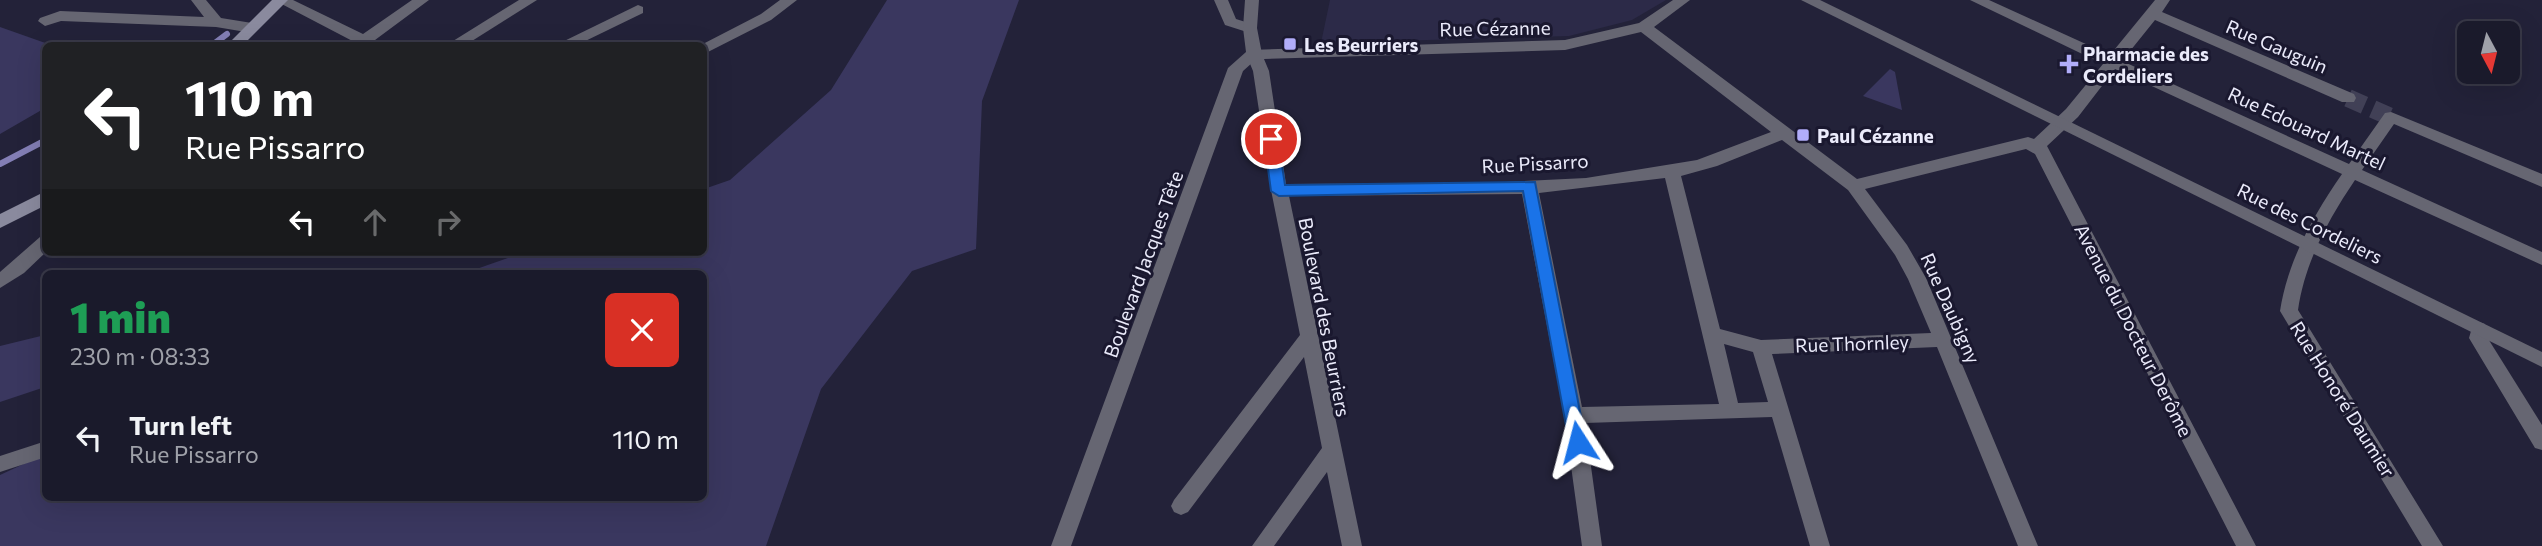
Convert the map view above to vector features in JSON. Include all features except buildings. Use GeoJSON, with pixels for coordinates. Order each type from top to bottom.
{"type":"FeatureCollection","features":[{"type":"Feature","properties":{"kind":"main road"},"geometry":{"type":"LineString","coordinates":[[241,40],[281,0]]}},
{"type":"Feature","properties":{"kind":"main road"},"geometry":{"type":"LineString","coordinates":[[0,222],[42,201]]}},
{"type":"Feature","properties":{"kind":"street"},"geometry":{"type":"LineString","coordinates":[[198,0],[216,22],[241,40]]}},
{"type":"Feature","properties":{"kind":"street"},"geometry":{"type":"LineString","coordinates":[[281,0],[368,42]]}},
{"type":"Feature","properties":{"kind":"street"},"geometry":{"type":"LineString","coordinates":[[371,42],[422,0]]}},
{"type":"Feature","properties":{"kind":"street"},"geometry":{"type":"LineString","coordinates":[[459,42],[530,0]]}},
{"type":"Feature","properties":{"kind":"street"},"geometry":{"type":"LineString","coordinates":[[707,47],[766,17],[790,0]]}},
{"type":"Feature","properties":{"kind":"street"},"geometry":{"type":"LineString","coordinates":[[1221,0],[1230,22],[1250,27]]}},
{"type":"Feature","properties":{"kind":"street"},"geometry":{"type":"LineString","coordinates":[[1252,0],[1250,27],[1254,54]]}},
{"type":"Feature","properties":{"kind":"street","name":"Rue Cézanne"},"geometry":{"type":"LineString","coordinates":[[1254,54],[1565,46],[1644,27],[1683,0]]}},
{"type":"Feature","properties":{"kind":"street","name":"Rue des Cordeliers"},"geometry":{"type":"LineString","coordinates":[[1808,0],[2542,360]]}},
{"type":"Feature","properties":{"kind":"street","name":"Rue Edouard Martel"},"geometry":{"type":"LineString","coordinates":[[1977,0],[2542,259]]}},
{"type":"Feature","properties":{"kind":"street"},"geometry":{"type":"LineString","coordinates":[[1854,186],[2028,143],[2036,147],[2060,124],[2157,6]]}},
{"type":"Feature","properties":{"kind":"street","name":"Rue Gauguin"},"geometry":{"type":"LineString","coordinates":[[2157,6],[2348,98]]}},
{"type":"Feature","properties":{"kind":"street"},"geometry":{"type":"LineString","coordinates":[[570,42],[638,10]]}},
{"type":"Feature","properties":{"kind":"street"},"geometry":{"type":"LineString","coordinates":[[46,21],[60,16],[216,22]]}},
{"type":"Feature","properties":{"kind":"street","name":"Rue Daubigny"},"geometry":{"type":"LineString","coordinates":[[1644,27],[1854,186],[1901,250],[1917,278],[2028,546]]}},
{"type":"Feature","properties":{"kind":"street","name":"Boulevard des Beurriers"},"geometry":{"type":"LineString","coordinates":[[1254,54],[1261,71],[1279,191],[1330,452],[1352,546]]}},
{"type":"Feature","properties":{"kind":"street","name":"Boulevard Jacques Tête"},"geometry":{"type":"LineString","coordinates":[[1061,546],[1236,68],[1254,54]]}},
{"type":"Feature","properties":{"kind":"street","name":"Rue Honoré Daumier"},"geometry":{"type":"LineString","coordinates":[[2433,546],[2289,311],[2290,287],[2309,245],[2352,172],[2392,117],[2542,181]]}},
{"type":"Feature","properties":{"kind":"street","name":"Rue Pissarro"},"geometry":{"type":"LineString","coordinates":[[1279,191],[1530,186],[1672,172],[1690,168],[1786,132]]}},
{"type":"Feature","properties":{"kind":"street","name":"Avenue du Docteur Derôme"},"geometry":{"type":"LineString","coordinates":[[2036,147],[2041,150],[2246,546]]}},
{"type":"Feature","properties":{"kind":"street"},"geometry":{"type":"LineString","coordinates":[[1672,172],[1730,411]]}},
{"type":"Feature","properties":{"kind":"street"},"geometry":{"type":"LineString","coordinates":[[1530,186],[1574,415],[1592,546]]}},
{"type":"Feature","properties":{"kind":"street"},"geometry":{"type":"LineString","coordinates":[[0,281],[42,245]]}},
{"type":"Feature","properties":{"kind":"street"},"geometry":{"type":"LineString","coordinates":[[2479,329],[2478,338],[2542,442]]}},
{"type":"Feature","properties":{"kind":"street","name":"Rue Thornley"},"geometry":{"type":"LineString","coordinates":[[1712,334],[1761,347],[1943,340]]}},
{"type":"Feature","properties":{"kind":"street"},"geometry":{"type":"LineString","coordinates":[[1181,506],[1308,338]]}},
{"type":"Feature","properties":{"kind":"street"},"geometry":{"type":"LineString","coordinates":[[1761,347],[1820,546]]}},
{"type":"Feature","properties":{"kind":"street"},"geometry":{"type":"LineString","coordinates":[[1574,415],[1780,409]]}},
{"type":"Feature","properties":{"kind":"street"},"geometry":{"type":"LineString","coordinates":[[0,464],[42,450]]}},
{"type":"Feature","properties":{"kind":"street"},"geometry":{"type":"LineString","coordinates":[[1262,546],[1330,452]]}},
{"type":"Feature","properties":{"kind":"shaded area"},"geometry":{"type":"Polygon","coordinates":[[[887,0],[1019,0],[982,101],[976,249],[912,271],[821,389],[766,546],[0,546],[0,475],[42,455],[42,501],[707,501],[707,270],[474,270],[514,256],[707,256],[707,188],[730,180],[831,90],[887,0]]]}},
{"type":"Feature","properties":{"kind":"shaded area"},"geometry":{"type":"Polygon","coordinates":[[[1330,0],[1666,0],[1632,20],[1569,36],[1321,43],[1330,0]]]}},
{"type":"Feature","properties":{"kind":"shaded area"},"geometry":{"type":"Polygon","coordinates":[[[0,27],[42,42],[42,110],[0,134],[0,27]]]}},
{"type":"Feature","properties":{"kind":"shaded area"},"geometry":{"type":"Polygon","coordinates":[[[1890,69],[1895,72],[1902,110],[1863,96],[1890,69]]]}},
{"type":"Feature","properties":{"kind":"shaded area"},"geometry":{"type":"Polygon","coordinates":[[[42,336],[42,388],[0,402],[0,346],[42,336]]]}},
{"type":"Feature","properties":{"kind":"waterway"},"geometry":{"type":"LineString","coordinates":[[216,42],[227,34]]}},
{"type":"Feature","properties":{"kind":"waterway"},"geometry":{"type":"LineString","coordinates":[[0,164],[42,142]]}},
{"type":"Feature","properties":{"kind":"tunnel"},"geometry":{"type":"LineString","coordinates":[[2348,98],[2391,117]]}},
{"type":"Feature","properties":{"kind":"place","name":"Les Beurriers"},"geometry":{"type":"Point","coordinates":[1290,44]}},
{"type":"Feature","properties":{"kind":"place","name":"Pharmacie des Cordeliers"},"geometry":{"type":"Point","coordinates":[2069,64]}},
{"type":"Feature","properties":{"kind":"place","name":"Paul Cézanne"},"geometry":{"type":"Point","coordinates":[1803,135]}},
{"type":"Feature","properties":{"kind":"route"},"geometry":{"type":"LineString","coordinates":[[1271,139],[1279,191],[1530,186],[1578,442]]}}]}
